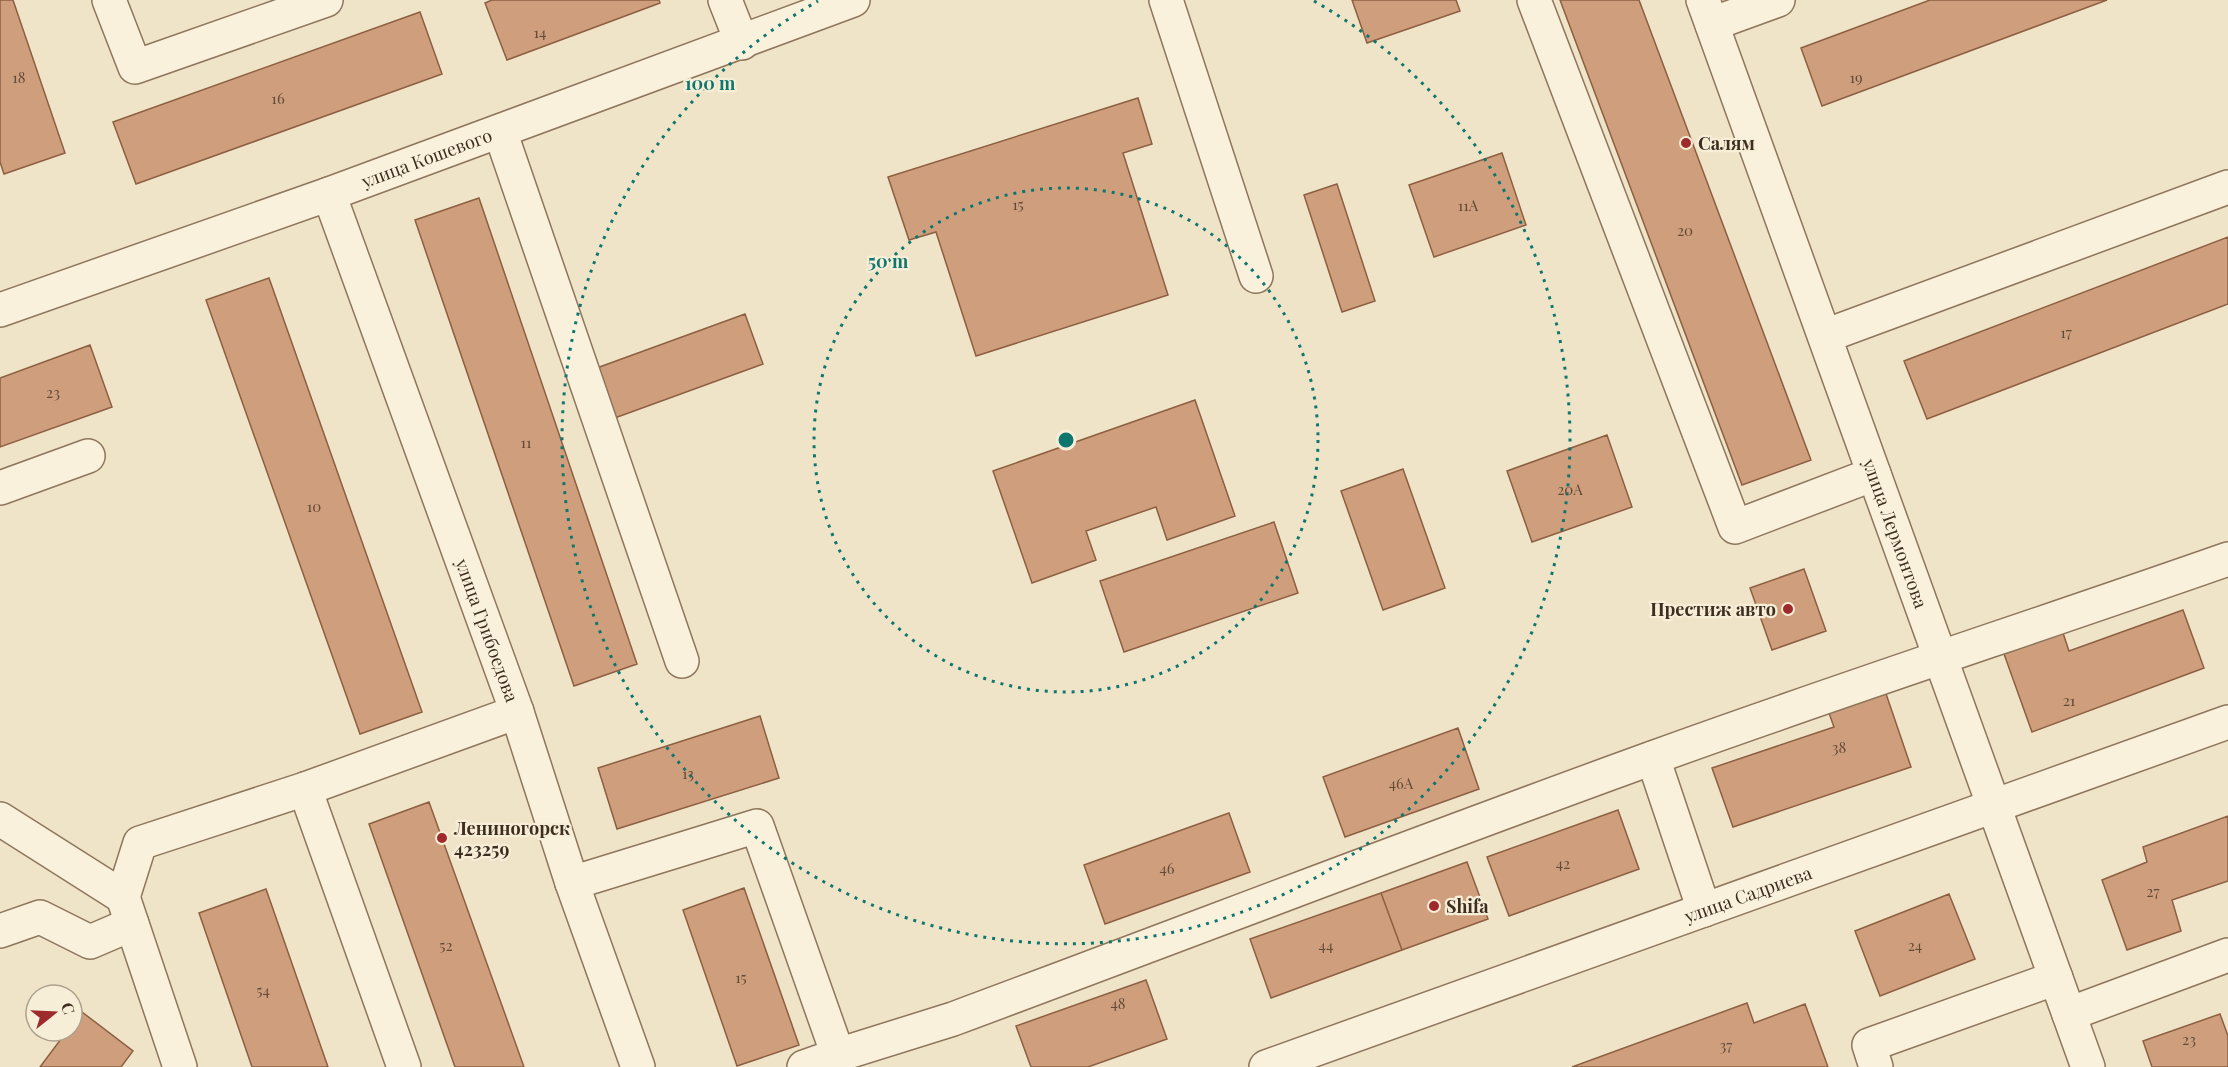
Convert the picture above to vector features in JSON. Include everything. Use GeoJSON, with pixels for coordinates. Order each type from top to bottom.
{"type":"FeatureCollection","features":[{"type":"Feature","properties":{"kind":"street"},"geometry":{"type":"LineString","coordinates":[[110,0],[135,67],[326,0]]}},
{"type":"Feature","properties":{"kind":"street"},"geometry":{"type":"LineString","coordinates":[[726,0],[742,43]]}},
{"type":"Feature","properties":{"kind":"street","name":"улица Кошевого"},"geometry":{"type":"LineString","coordinates":[[0,310],[329,194],[853,0]]}},
{"type":"Feature","properties":{"kind":"street"},"geometry":{"type":"LineString","coordinates":[[1166,0],[1256,276]]}},
{"type":"Feature","properties":{"kind":"street"},"geometry":{"type":"LineString","coordinates":[[1534,0],[1735,526],[1874,474]]}},
{"type":"Feature","properties":{"kind":"street"},"geometry":{"type":"LineString","coordinates":[[1708,12],[1778,0]]}},
{"type":"Feature","properties":{"kind":"street","name":"улица Лермонтова"},"geometry":{"type":"LineString","coordinates":[[1708,12],[2088,1067]]}},
{"type":"Feature","properties":{"kind":"street"},"geometry":{"type":"LineString","coordinates":[[500,131],[682,661]]}},
{"type":"Feature","properties":{"kind":"street"},"geometry":{"type":"LineString","coordinates":[[1825,336],[2228,187]]}},
{"type":"Feature","properties":{"kind":"street","name":"улица Грибоедова"},"geometry":{"type":"LineString","coordinates":[[329,194],[516,712],[572,883],[638,1067]]}},
{"type":"Feature","properties":{"kind":"street"},"geometry":{"type":"LineString","coordinates":[[0,488],[88,456]]}},
{"type":"Feature","properties":{"kind":"street"},"geometry":{"type":"LineString","coordinates":[[804,1067],[953,1019],[1653,758],[1941,656],[1993,642],[2228,559]]}},
{"type":"Feature","properties":{"kind":"street"},"geometry":{"type":"LineString","coordinates":[[180,1067],[128,910],[140,843],[305,789],[516,712]]}},
{"type":"Feature","properties":{"kind":"street","name":"улица Садриева"},"geometry":{"type":"LineString","coordinates":[[1266,1067],[2228,722]]}},
{"type":"Feature","properties":{"kind":"street"},"geometry":{"type":"LineString","coordinates":[[1653,758],[1704,910]]}},
{"type":"Feature","properties":{"kind":"street"},"geometry":{"type":"LineString","coordinates":[[305,789],[404,1067]]}},
{"type":"Feature","properties":{"kind":"street"},"geometry":{"type":"LineString","coordinates":[[0,819],[128,910]]}},
{"type":"Feature","properties":{"kind":"street"},"geometry":{"type":"LineString","coordinates":[[572,883],[757,826],[837,1055]]}},
{"type":"Feature","properties":{"kind":"street"},"geometry":{"type":"LineString","coordinates":[[0,931],[40,916],[90,942],[128,910]]}},
{"type":"Feature","properties":{"kind":"street"},"geometry":{"type":"LineString","coordinates":[[2069,1014],[2228,955]]}},
{"type":"Feature","properties":{"kind":"street"},"geometry":{"type":"LineString","coordinates":[[1876,1067],[1869,1045],[2056,978]]}},
{"type":"Feature","properties":{"kind":"building"},"geometry":{"type":"Polygon","coordinates":[[[0,0],[13,0],[65,153],[4,174],[0,162],[0,0]]]}},
{"type":"Feature","properties":{"kind":"building"},"geometry":{"type":"Polygon","coordinates":[[[492,0],[659,0],[660,3],[507,60],[485,3],[492,0]]]}},
{"type":"Feature","properties":{"kind":"building"},"geometry":{"type":"Polygon","coordinates":[[[1352,0],[1456,0],[1460,11],[1367,43],[1352,0]]]}},
{"type":"Feature","properties":{"kind":"building"},"geometry":{"type":"Polygon","coordinates":[[[1560,0],[1639,0],[1811,460],[1742,485],[1560,0]]]}},
{"type":"Feature","properties":{"kind":"building"},"geometry":{"type":"Polygon","coordinates":[[[1930,0],[2107,0],[1822,106],[1801,48],[1930,0]]]}},
{"type":"Feature","properties":{"kind":"building"},"geometry":{"type":"Polygon","coordinates":[[[420,12],[442,74],[136,184],[113,122],[420,12]]]}},
{"type":"Feature","properties":{"kind":"building"},"geometry":{"type":"Polygon","coordinates":[[[1138,98],[1152,144],[1123,153],[1168,295],[976,356],[936,232],[909,240],[888,177],[1138,98]]]}},
{"type":"Feature","properties":{"kind":"building"},"geometry":{"type":"Polygon","coordinates":[[[1502,153],[1526,225],[1434,257],[1409,185],[1502,153]]]}},
{"type":"Feature","properties":{"kind":"building"},"geometry":{"type":"Polygon","coordinates":[[[1337,184],[1375,301],[1342,312],[1304,195],[1337,184]]]}},
{"type":"Feature","properties":{"kind":"building"},"geometry":{"type":"Polygon","coordinates":[[[479,198],[637,664],[574,686],[415,220],[479,198]]]}},
{"type":"Feature","properties":{"kind":"building"},"geometry":{"type":"Polygon","coordinates":[[[2228,237],[2228,304],[1927,419],[1904,361],[2228,237]]]}},
{"type":"Feature","properties":{"kind":"building"},"geometry":{"type":"Polygon","coordinates":[[[269,278],[422,712],[360,734],[206,300],[269,278]]]}},
{"type":"Feature","properties":{"kind":"building"},"geometry":{"type":"Polygon","coordinates":[[[745,314],[763,364],[612,419],[594,369],[745,314]]]}},
{"type":"Feature","properties":{"kind":"building"},"geometry":{"type":"Polygon","coordinates":[[[90,345],[112,407],[0,447],[0,378],[90,345]]]}},
{"type":"Feature","properties":{"kind":"building"},"geometry":{"type":"Polygon","coordinates":[[[1195,400],[1235,516],[1167,540],[1156,507],[1086,531],[1096,560],[1032,583],[993,471],[1195,400]]]}},
{"type":"Feature","properties":{"kind":"building"},"geometry":{"type":"Polygon","coordinates":[[[1607,435],[1632,507],[1532,542],[1507,471],[1607,435]]]}},
{"type":"Feature","properties":{"kind":"building"},"geometry":{"type":"Polygon","coordinates":[[[1403,469],[1445,588],[1383,610],[1341,491],[1403,469]]]}},
{"type":"Feature","properties":{"kind":"building"},"geometry":{"type":"Polygon","coordinates":[[[1274,522],[1298,593],[1124,652],[1100,581],[1274,522]]]}},
{"type":"Feature","properties":{"kind":"building","name":"Престиж авто"},"geometry":{"type":"Polygon","coordinates":[[[1804,569],[1826,631],[1772,650],[1750,588],[1804,569]]]}},
{"type":"Feature","properties":{"kind":"building"},"geometry":{"type":"Polygon","coordinates":[[[2183,610],[2204,668],[2032,732],[2004,654],[2063,633],[2069,651],[2183,610]]]}},
{"type":"Feature","properties":{"kind":"building"},"geometry":{"type":"Polygon","coordinates":[[[1882,682],[1911,767],[1733,827],[1712,768],[1834,727],[1825,702],[1882,682]]]}},
{"type":"Feature","properties":{"kind":"building"},"geometry":{"type":"Polygon","coordinates":[[[760,716],[779,778],[617,829],[598,768],[760,716]]]}},
{"type":"Feature","properties":{"kind":"building"},"geometry":{"type":"Polygon","coordinates":[[[1458,728],[1479,789],[1345,837],[1323,777],[1458,728]]]}},
{"type":"Feature","properties":{"kind":"building"},"geometry":{"type":"Polygon","coordinates":[[[429,802],[524,1067],[455,1067],[369,824],[429,802]]]}},
{"type":"Feature","properties":{"kind":"building"},"geometry":{"type":"Polygon","coordinates":[[[1618,810],[1639,869],[1509,916],[1487,857],[1618,810]]]}},
{"type":"Feature","properties":{"kind":"building"},"geometry":{"type":"Polygon","coordinates":[[[1229,813],[1250,872],[1105,924],[1084,865],[1229,813]]]}},
{"type":"Feature","properties":{"kind":"building"},"geometry":{"type":"Polygon","coordinates":[[[2228,816],[2228,881],[2172,900],[2181,931],[2127,950],[2102,880],[2147,862],[2143,847],[2228,816]]]}},
{"type":"Feature","properties":{"kind":"building","name":"Shifa"},"geometry":{"type":"Polygon","coordinates":[[[1467,862],[1488,919],[1402,950],[1381,893],[1467,862]]]}},
{"type":"Feature","properties":{"kind":"building"},"geometry":{"type":"Polygon","coordinates":[[[744,888],[799,1045],[737,1066],[683,910],[744,888]]]}},
{"type":"Feature","properties":{"kind":"building"},"geometry":{"type":"Polygon","coordinates":[[[266,889],[328,1067],[252,1067],[199,913],[266,889]]]}},
{"type":"Feature","properties":{"kind":"building"},"geometry":{"type":"Polygon","coordinates":[[[1381,893],[1402,950],[1271,998],[1250,939],[1381,893]]]}},
{"type":"Feature","properties":{"kind":"building"},"geometry":{"type":"Polygon","coordinates":[[[1949,894],[1975,959],[1880,996],[1855,931],[1949,894]]]}},
{"type":"Feature","properties":{"kind":"building"},"geometry":{"type":"Polygon","coordinates":[[[1146,980],[1167,1039],[1088,1067],[1031,1067],[1016,1026],[1146,980]]]}},
{"type":"Feature","properties":{"kind":"building"},"geometry":{"type":"Polygon","coordinates":[[[1747,1003],[1754,1023],[1805,1004],[1828,1067],[1572,1067],[1747,1003]]]}},
{"type":"Feature","properties":{"kind":"building"},"geometry":{"type":"Polygon","coordinates":[[[84,1014],[133,1051],[121,1067],[40,1067],[58,1043],[84,1043],[84,1014]]]}},
{"type":"Feature","properties":{"kind":"building"},"geometry":{"type":"Polygon","coordinates":[[[2220,1014],[2228,1036],[2228,1067],[2152,1067],[2143,1041],[2220,1014]]]}},
{"type":"Feature","properties":{"kind":"place","name":"Салям"},"geometry":{"type":"Point","coordinates":[1686,143]}},
{"type":"Feature","properties":{"kind":"place","name":"Престиж авто"},"geometry":{"type":"Point","coordinates":[1788,609]}},
{"type":"Feature","properties":{"kind":"place","name":"Лениногорск 423259"},"geometry":{"type":"Point","coordinates":[442,838]}},
{"type":"Feature","properties":{"kind":"place","name":"Shifa"},"geometry":{"type":"Point","coordinates":[1434,906]}}]}
